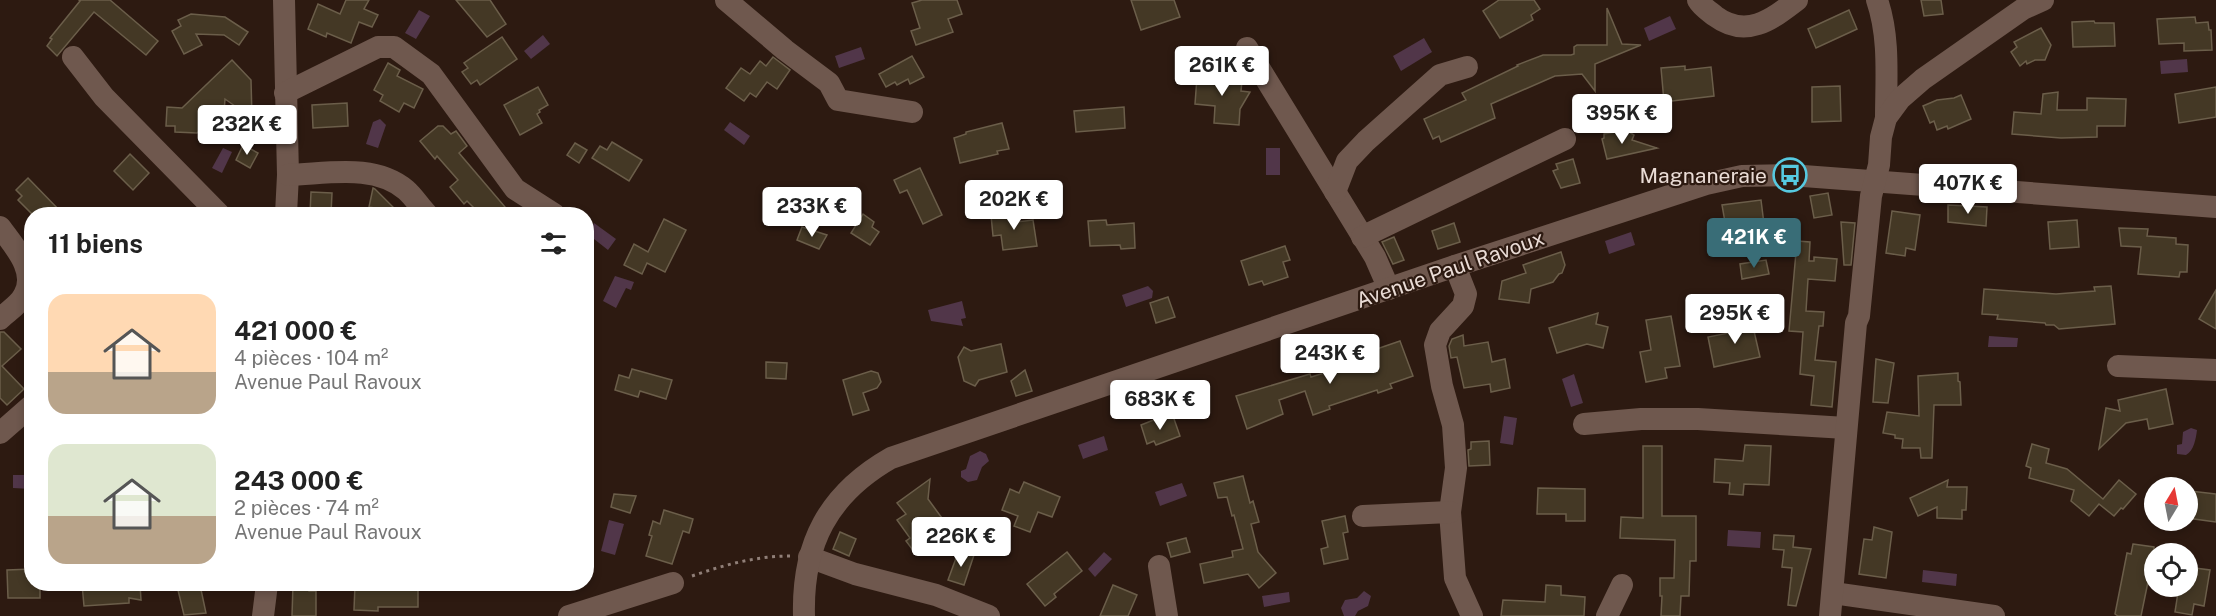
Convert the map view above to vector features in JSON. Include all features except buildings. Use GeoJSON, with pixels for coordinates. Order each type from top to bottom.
{"type":"FeatureCollection","features":[{"type":"Feature","properties":{"kind":"street"},"geometry":{"type":"LineString","coordinates":[[284,0],[288,175],[286,207]]}},
{"type":"Feature","properties":{"kind":"street"},"geometry":{"type":"LineString","coordinates":[[726,0],[785,50],[829,83],[838,100],[912,112]]}},
{"type":"Feature","properties":{"kind":"street"},"geometry":{"type":"LineString","coordinates":[[1698,0],[1701,6],[1720,20],[1741,28],[1771,20],[1797,0]]}},
{"type":"Feature","properties":{"kind":"street"},"geometry":{"type":"LineString","coordinates":[[1830,616],[1846,428],[1871,196],[1880,165],[1881,137],[1886,118],[1887,75],[1882,16],[1877,0]]}},
{"type":"Feature","properties":{"kind":"street"},"geometry":{"type":"LineString","coordinates":[[1886,118],[1900,99],[1923,79],[2023,9],[2043,0]]}},
{"type":"Feature","properties":{"kind":"street"},"geometry":{"type":"LineString","coordinates":[[285,93],[378,47],[394,47],[431,74],[516,189],[543,207]]}},
{"type":"Feature","properties":{"kind":"street"},"geometry":{"type":"LineString","coordinates":[[1247,48],[1375,257],[1389,289]]}},
{"type":"Feature","properties":{"kind":"street"},"geometry":{"type":"LineString","coordinates":[[73,57],[104,97],[212,207]]}},
{"type":"Feature","properties":{"kind":"street"},"geometry":{"type":"LineString","coordinates":[[1335,192],[1347,161],[1366,141],[1440,75],[1467,67]]}},
{"type":"Feature","properties":{"kind":"street"},"geometry":{"type":"LineString","coordinates":[[1362,237],[1565,139]]}},
{"type":"Feature","properties":{"kind":"street"},"geometry":{"type":"LineString","coordinates":[[288,175],[360,172],[384,176],[406,190],[422,207]]}},
{"type":"Feature","properties":{"kind":"street","name":"Avenue Paul Ravoux"},"geometry":{"type":"LineString","coordinates":[[804,616],[804,583],[809,557],[829,514],[865,474],[891,458],[1455,266],[1724,179],[1766,175],[1875,180],[2216,207]]}},
{"type":"Feature","properties":{"kind":"street"},"geometry":{"type":"LineString","coordinates":[[0,227],[24,261]]}},
{"type":"Feature","properties":{"kind":"street"},"geometry":{"type":"LineString","coordinates":[[1455,266],[1466,294],[1463,306],[1440,331],[1435,345],[1442,386],[1453,425],[1456,468],[1450,512],[1455,578],[1472,616]]}},
{"type":"Feature","properties":{"kind":"street"},"geometry":{"type":"LineString","coordinates":[[0,318],[24,295]]}},
{"type":"Feature","properties":{"kind":"street"},"geometry":{"type":"LineString","coordinates":[[2118,366],[2216,370]]}},
{"type":"Feature","properties":{"kind":"street"},"geometry":{"type":"LineString","coordinates":[[0,434],[24,412]]}},
{"type":"Feature","properties":{"kind":"street"},"geometry":{"type":"LineString","coordinates":[[1584,424],[1641,419],[1698,419],[1846,428]]}},
{"type":"Feature","properties":{"kind":"street"},"geometry":{"type":"LineString","coordinates":[[1363,516],[1450,512]]}},
{"type":"Feature","properties":{"kind":"street"},"geometry":{"type":"LineString","coordinates":[[809,557],[855,574],[936,596],[989,616]]}},
{"type":"Feature","properties":{"kind":"street"},"geometry":{"type":"LineString","coordinates":[[1159,566],[1167,616]]}},
{"type":"Feature","properties":{"kind":"street"},"geometry":{"type":"LineString","coordinates":[[569,616],[673,583]]}},
{"type":"Feature","properties":{"kind":"street"},"geometry":{"type":"LineString","coordinates":[[1607,616],[1622,585]]}},
{"type":"Feature","properties":{"kind":"street"},"geometry":{"type":"LineString","coordinates":[[263,616],[266,591]]}},
{"type":"Feature","properties":{"kind":"street"},"geometry":{"type":"LineString","coordinates":[[1833,593],[1994,616]]}},
{"type":"Feature","properties":{"kind":"path"},"geometry":{"type":"LineString","coordinates":[[673,583],[720,566],[764,556],[809,557]]}},
{"type":"Feature","properties":{"kind":"shaded area"},"geometry":{"type":"Polygon","coordinates":[[[419,10],[430,16],[416,39],[405,33],[419,10]]]}},
{"type":"Feature","properties":{"kind":"shaded area"},"geometry":{"type":"Polygon","coordinates":[[[1670,16],[1676,29],[1649,41],[1644,28],[1670,16]]]}},
{"type":"Feature","properties":{"kind":"shaded area"},"geometry":{"type":"Polygon","coordinates":[[[543,35],[550,44],[531,59],[524,51],[543,35]]]}},
{"type":"Feature","properties":{"kind":"shaded area"},"geometry":{"type":"Polygon","coordinates":[[[1424,38],[1432,52],[1401,71],[1393,56],[1424,38]]]}},
{"type":"Feature","properties":{"kind":"shaded area"},"geometry":{"type":"Polygon","coordinates":[[[861,47],[865,59],[839,68],[835,56],[861,47]]]}},
{"type":"Feature","properties":{"kind":"shaded area"},"geometry":{"type":"Polygon","coordinates":[[[2187,59],[2188,72],[2161,74],[2160,61],[2187,59]]]}},
{"type":"Feature","properties":{"kind":"shaded area"},"geometry":{"type":"Polygon","coordinates":[[[380,119],[386,125],[378,148],[366,144],[373,122],[380,119]]]}},
{"type":"Feature","properties":{"kind":"shaded area"},"geometry":{"type":"Polygon","coordinates":[[[730,122],[750,136],[744,145],[724,130],[730,122]]]}},
{"type":"Feature","properties":{"kind":"shaded area"},"geometry":{"type":"Polygon","coordinates":[[[223,148],[232,152],[222,173],[212,168],[223,148]]]}},
{"type":"Feature","properties":{"kind":"shaded area"},"geometry":{"type":"Polygon","coordinates":[[[1266,148],[1280,148],[1280,175],[1266,175],[1266,148]]]}},
{"type":"Feature","properties":{"kind":"shaded area"},"geometry":{"type":"Polygon","coordinates":[[[594,223],[616,239],[608,250],[594,239],[594,223]]]}},
{"type":"Feature","properties":{"kind":"shaded area"},"geometry":{"type":"Polygon","coordinates":[[[1631,232],[1635,245],[1609,254],[1605,241],[1631,232]]]}},
{"type":"Feature","properties":{"kind":"shaded area"},"geometry":{"type":"Polygon","coordinates":[[[615,276],[634,282],[631,290],[626,288],[616,308],[603,301],[615,276]]]}},
{"type":"Feature","properties":{"kind":"shaded area"},"geometry":{"type":"Polygon","coordinates":[[[1148,286],[1153,291],[1152,298],[1126,307],[1122,295],[1148,286]]]}},
{"type":"Feature","properties":{"kind":"shaded area"},"geometry":{"type":"Polygon","coordinates":[[[962,301],[966,318],[961,319],[963,326],[931,321],[928,310],[962,301]]]}},
{"type":"Feature","properties":{"kind":"shaded area"},"geometry":{"type":"Polygon","coordinates":[[[1989,336],[2018,338],[2017,347],[1988,347],[1989,336]]]}},
{"type":"Feature","properties":{"kind":"shaded area"},"geometry":{"type":"Polygon","coordinates":[[[1574,374],[1583,403],[1571,407],[1562,379],[1574,374]]]}},
{"type":"Feature","properties":{"kind":"shaded area"},"geometry":{"type":"Polygon","coordinates":[[[1504,416],[1517,418],[1513,445],[1500,443],[1504,416]]]}},
{"type":"Feature","properties":{"kind":"shaded area"},"geometry":{"type":"Polygon","coordinates":[[[2191,428],[2197,430],[2193,447],[2186,455],[2177,454],[2177,445],[2182,444],[2183,432],[2191,428]]]}},
{"type":"Feature","properties":{"kind":"shaded area"},"geometry":{"type":"Polygon","coordinates":[[[1104,436],[1108,450],[1083,459],[1078,445],[1104,436]]]}},
{"type":"Feature","properties":{"kind":"shaded area"},"geometry":{"type":"Polygon","coordinates":[[[980,451],[986,454],[989,461],[982,467],[977,480],[968,482],[961,477],[961,471],[966,469],[970,456],[980,451]]]}},
{"type":"Feature","properties":{"kind":"shaded area"},"geometry":{"type":"Polygon","coordinates":[[[13,475],[24,475],[24,489],[13,488],[13,475]]]}},
{"type":"Feature","properties":{"kind":"shaded area"},"geometry":{"type":"Polygon","coordinates":[[[1182,483],[1187,496],[1160,506],[1155,492],[1182,483]]]}},
{"type":"Feature","properties":{"kind":"shaded area"},"geometry":{"type":"Polygon","coordinates":[[[609,520],[624,524],[615,555],[601,551],[609,520]]]}},
{"type":"Feature","properties":{"kind":"shaded area"},"geometry":{"type":"Polygon","coordinates":[[[1728,530],[1761,532],[1760,548],[1727,546],[1728,530]]]}},
{"type":"Feature","properties":{"kind":"shaded area"},"geometry":{"type":"Polygon","coordinates":[[[1104,552],[1112,559],[1095,577],[1088,569],[1104,552]]]}},
{"type":"Feature","properties":{"kind":"shaded area"},"geometry":{"type":"Polygon","coordinates":[[[1923,570],[1957,574],[1956,586],[1922,582],[1923,570]]]}},
{"type":"Feature","properties":{"kind":"shaded area"},"geometry":{"type":"Polygon","coordinates":[[[1364,591],[1371,596],[1368,606],[1358,611],[1355,616],[1344,616],[1341,608],[1345,600],[1357,598],[1364,591]]]}},
{"type":"Feature","properties":{"kind":"shaded area"},"geometry":{"type":"Polygon","coordinates":[[[1289,592],[1290,602],[1264,607],[1262,596],[1289,592]]]}},
{"type":"Feature","properties":{"kind":"place","name":"Magnaneraie"},"geometry":{"type":"Point","coordinates":[1790,175]}}]}
